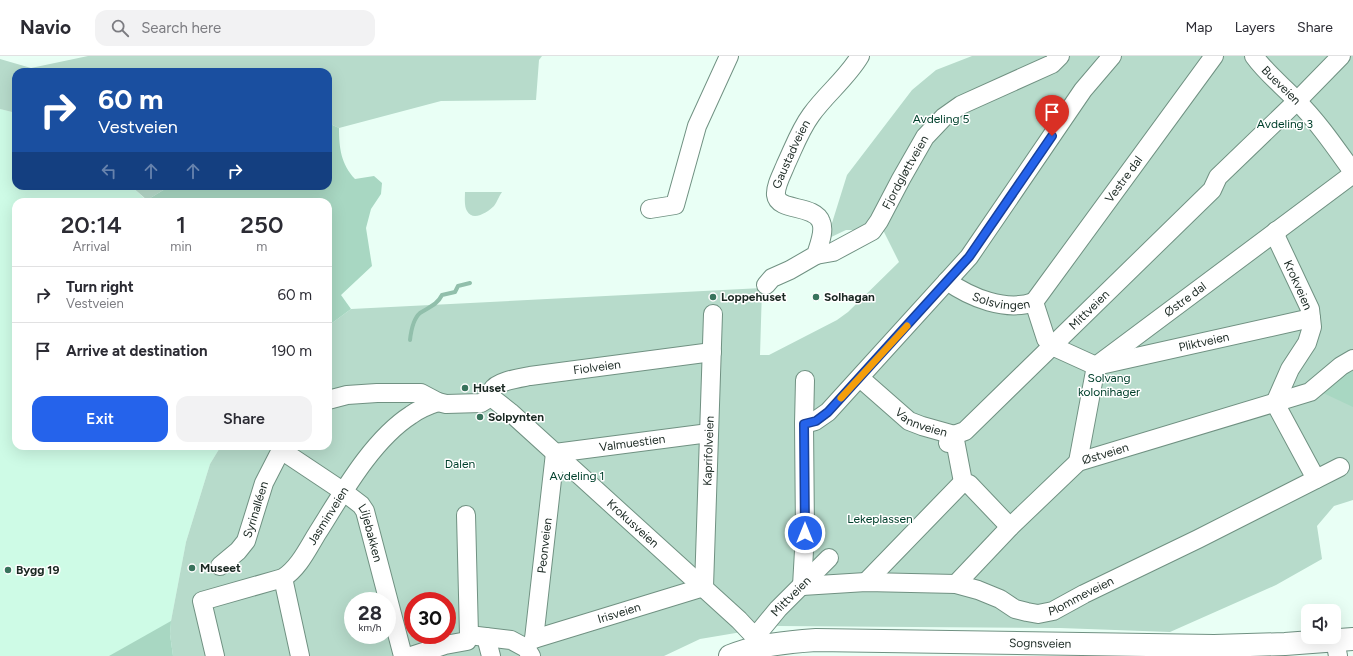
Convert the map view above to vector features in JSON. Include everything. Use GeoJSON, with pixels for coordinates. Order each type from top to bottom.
{"type":"FeatureCollection","features":[{"type":"Feature","properties":{"kind":"main road","name":"Sognsveien"},"geometry":{"type":"LineString","coordinates":[[730,656],[762,647],[816,640],[1207,646],[1284,644],[1342,645]]}},
{"type":"Feature","properties":{"kind":"street"},"geometry":{"type":"LineString","coordinates":[[650,209],[675,205],[697,126],[729,56]]}},
{"type":"Feature","properties":{"kind":"street","name":"Gaustadveien"},"geometry":{"type":"LineString","coordinates":[[816,254],[821,235],[821,220],[808,211],[784,205],[776,196],[780,178],[806,123],[816,109],[853,67],[860,56]]}},
{"type":"Feature","properties":{"kind":"street","name":"Fjordgløttveien"},"geometry":{"type":"LineString","coordinates":[[816,254],[833,252],[872,231],[925,137],[944,117],[961,105],[1052,64],[1060,56]]}},
{"type":"Feature","properties":{"kind":"street"},"geometry":{"type":"LineString","coordinates":[[804,424],[816,421],[828,412],[948,282],[969,257],[1083,90],[1112,56]]}},
{"type":"Feature","properties":{"kind":"street","name":"Vestre dal"},"geometry":{"type":"LineString","coordinates":[[1034,302],[1214,56]]}},
{"type":"Feature","properties":{"kind":"street","name":"Bueveien"},"geometry":{"type":"LineString","coordinates":[[1254,56],[1326,134],[1353,173]]}},
{"type":"Feature","properties":{"kind":"street","name":"Mittveien"},"geometry":{"type":"LineString","coordinates":[[951,439],[958,425],[1049,343],[1206,182],[1218,177],[1297,101],[1341,56]]}},
{"type":"Feature","properties":{"kind":"street","name":"Østre dal"},"geometry":{"type":"LineString","coordinates":[[1096,366],[1353,173]]}},
{"type":"Feature","properties":{"kind":"street","name":"Krokveien"},"geometry":{"type":"LineString","coordinates":[[1275,403],[1290,369],[1307,343],[1312,327],[1310,309],[1277,239],[1276,231]]}},
{"type":"Feature","properties":{"kind":"street"},"geometry":{"type":"LineString","coordinates":[[766,285],[772,278],[790,270],[816,254]]}},
{"type":"Feature","properties":{"kind":"street","name":"Solsvingen"},"geometry":{"type":"LineString","coordinates":[[948,282],[960,290],[980,298],[1005,304],[1023,306],[1034,302],[1049,343]]}},
{"type":"Feature","properties":{"kind":"street","name":"Kaprifolveien"},"geometry":{"type":"LineString","coordinates":[[704,587],[713,314]]}},
{"type":"Feature","properties":{"kind":"street","name":"Pliktveien"},"geometry":{"type":"LineString","coordinates":[[1096,366],[1311,318]]}},
{"type":"Feature","properties":{"kind":"street"},"geometry":{"type":"LineString","coordinates":[[1049,343],[1096,366],[1078,462]]}},
{"type":"Feature","properties":{"kind":"street","name":"Fiolveien"},"geometry":{"type":"LineString","coordinates":[[491,397],[492,390],[498,384],[530,376],[712,352]]}},
{"type":"Feature","properties":{"kind":"street"},"geometry":{"type":"LineString","coordinates":[[1316,480],[1275,403],[1310,392],[1341,366],[1353,359]]}},
{"type":"Feature","properties":{"kind":"street","name":"Vannveien"},"geometry":{"type":"LineString","coordinates":[[860,378],[909,420],[951,439],[963,482]]}},
{"type":"Feature","properties":{"kind":"street"},"geometry":{"type":"LineString","coordinates":[[802,586],[805,533],[805,380]]}},
{"type":"Feature","properties":{"kind":"street"},"geometry":{"type":"LineString","coordinates":[[332,399],[347,395],[421,393],[438,402],[446,404],[481,403],[491,397]]}},
{"type":"Feature","properties":{"kind":"street","name":"Krokusveien"},"geometry":{"type":"LineString","coordinates":[[491,397],[510,412],[704,587],[755,636]]}},
{"type":"Feature","properties":{"kind":"street","name":"Jasminveien"},"geometry":{"type":"LineString","coordinates":[[215,656],[202,601],[283,578],[288,574],[300,561],[344,492],[372,452],[397,425],[410,415],[424,407],[438,402]]}},
{"type":"Feature","properties":{"kind":"street","name":"Østveien"},"geometry":{"type":"LineString","coordinates":[[956,584],[1010,527],[1078,462],[1275,403]]}},
{"type":"Feature","properties":{"kind":"street","name":"Valmuestien"},"geometry":{"type":"LineString","coordinates":[[555,453],[709,433]]}},
{"type":"Feature","properties":{"kind":"street","name":"Syrinalléen"},"geometry":{"type":"LineString","coordinates":[[220,566],[238,551],[246,541],[264,483],[281,450]]}},
{"type":"Feature","properties":{"kind":"street","name":"Liljebakken"},"geometry":{"type":"LineString","coordinates":[[285,450],[344,492],[361,505],[365,511],[403,656]]}},
{"type":"Feature","properties":{"kind":"street","name":"Peonveien"},"geometry":{"type":"LineString","coordinates":[[530,648],[555,453]]}},
{"type":"Feature","properties":{"kind":"street","name":"Plommeveien"},"geometry":{"type":"LineString","coordinates":[[802,586],[866,582],[956,584],[978,590],[1000,599],[1015,608],[1027,612],[1038,614],[1053,611],[1084,594],[1340,468]]}},
{"type":"Feature","properties":{"kind":"street"},"geometry":{"type":"LineString","coordinates":[[866,582],[963,482],[969,484],[1010,527]]}},
{"type":"Feature","properties":{"kind":"street"},"geometry":{"type":"LineString","coordinates":[[466,515],[477,636],[491,656]]}},
{"type":"Feature","properties":{"kind":"street","name":"Mittveien"},"geometry":{"type":"LineString","coordinates":[[755,636],[778,609],[829,558]]}},
{"type":"Feature","properties":{"kind":"street"},"geometry":{"type":"LineString","coordinates":[[283,578],[300,656]]}},
{"type":"Feature","properties":{"kind":"street","name":"Irisveien"},"geometry":{"type":"LineString","coordinates":[[530,648],[704,587]]}},
{"type":"Feature","properties":{"kind":"street"},"geometry":{"type":"LineString","coordinates":[[411,656],[477,636],[511,640],[530,648]]}},
{"type":"Feature","properties":{"kind":"shaded area"},"geometry":{"type":"Polygon","coordinates":[[[0,109],[12,112],[12,190],[135,190],[144,198],[12,198],[12,450],[219,450],[210,464],[186,542],[171,621],[170,634],[131,656],[0,656],[0,109]]]}},
{"type":"Feature","properties":{"kind":"shaded area"},"geometry":{"type":"Polygon","coordinates":[[[332,125],[339,128],[344,162],[355,179],[374,176],[382,183],[381,194],[371,209],[366,228],[372,266],[341,295],[351,309],[332,323],[332,198],[150,198],[163,190],[332,190],[332,125]]]}},
{"type":"Feature","properties":{"kind":"shaded area"},"geometry":{"type":"Polygon","coordinates":[[[1353,361],[1353,407],[1321,392],[1353,361]]]}},
{"type":"Feature","properties":{"kind":"shaded area"},"geometry":{"type":"Polygon","coordinates":[[[171,621],[170,634],[173,656],[109,656],[171,621]]]}},
{"type":"Feature","properties":{"kind":"green space"},"geometry":{"type":"Polygon","coordinates":[[[88,56],[542,56],[539,60],[536,100],[441,101],[339,128],[332,125],[332,68],[31,68],[88,56]]]}},
{"type":"Feature","properties":{"kind":"green space","name":"Solvang kolonihager"},"geometry":{"type":"Polygon","coordinates":[[[972,56],[1353,56],[1353,500],[1334,506],[1317,526],[1322,559],[1276,585],[1170,632],[1060,628],[778,626],[700,639],[664,656],[173,656],[170,634],[171,621],[186,542],[210,464],[219,450],[332,450],[332,323],[351,309],[762,288],[760,355],[769,355],[837,320],[848,312],[899,262],[883,230],[846,230],[827,239],[847,175],[912,90],[936,70],[972,56]]]}},
{"type":"Feature","properties":{"kind":"green space"},"geometry":{"type":"Polygon","coordinates":[[[0,59],[31,68],[12,68],[12,112],[0,109],[0,59]]]}},
{"type":"Feature","properties":{"kind":"green space"},"geometry":{"type":"Polygon","coordinates":[[[136,190],[163,190],[150,198],[145,198],[136,190]]]}},
{"type":"Feature","properties":{"kind":"green space"},"geometry":{"type":"Polygon","coordinates":[[[465,192],[502,192],[494,206],[488,211],[477,216],[473,216],[466,209],[465,192]]]}},
{"type":"Feature","properties":{"kind":"waterway"},"geometry":{"type":"LineString","coordinates":[[410,340],[414,322],[420,313],[435,304],[442,295],[455,292],[458,286],[470,283]]}},
{"type":"Feature","properties":{"kind":"slow traffic"},"geometry":{"type":"LineString","coordinates":[[841,398],[907,326]]}},
{"type":"Feature","properties":{"kind":"place","name":"Loppehuset"},"geometry":{"type":"Point","coordinates":[713,297]}},
{"type":"Feature","properties":{"kind":"place","name":"Solhagan"},"geometry":{"type":"Point","coordinates":[816,297]}},
{"type":"Feature","properties":{"kind":"place","name":"Huset"},"geometry":{"type":"Point","coordinates":[465,388]}},
{"type":"Feature","properties":{"kind":"place","name":"Solpynten"},"geometry":{"type":"Point","coordinates":[480,417]}},
{"type":"Feature","properties":{"kind":"place","name":"Museet"},"geometry":{"type":"Point","coordinates":[192,568]}},
{"type":"Feature","properties":{"kind":"place","name":"Bygg 19"},"geometry":{"type":"Point","coordinates":[8,570]}},
{"type":"Feature","properties":{"kind":"route"},"geometry":{"type":"LineString","coordinates":[[805,533],[804,424],[816,421],[828,412],[969,257],[1052,136]]}},
{"type":"Feature","properties":{"kind":"park label","name":"Avdeling 5"},"geometry":{"type":"Point","coordinates":[941,119]}},
{"type":"Feature","properties":{"kind":"park label","name":"Avdeling 3"},"geometry":{"type":"Point","coordinates":[1285,124]}},
{"type":"Feature","properties":{"kind":"park label","name":"Dalen"},"geometry":{"type":"Point","coordinates":[460,464]}},
{"type":"Feature","properties":{"kind":"park label","name":"Avdeling 1"},"geometry":{"type":"Point","coordinates":[577,476]}},
{"type":"Feature","properties":{"kind":"park label","name":"Lekeplassen"},"geometry":{"type":"Point","coordinates":[880,519]}}]}
